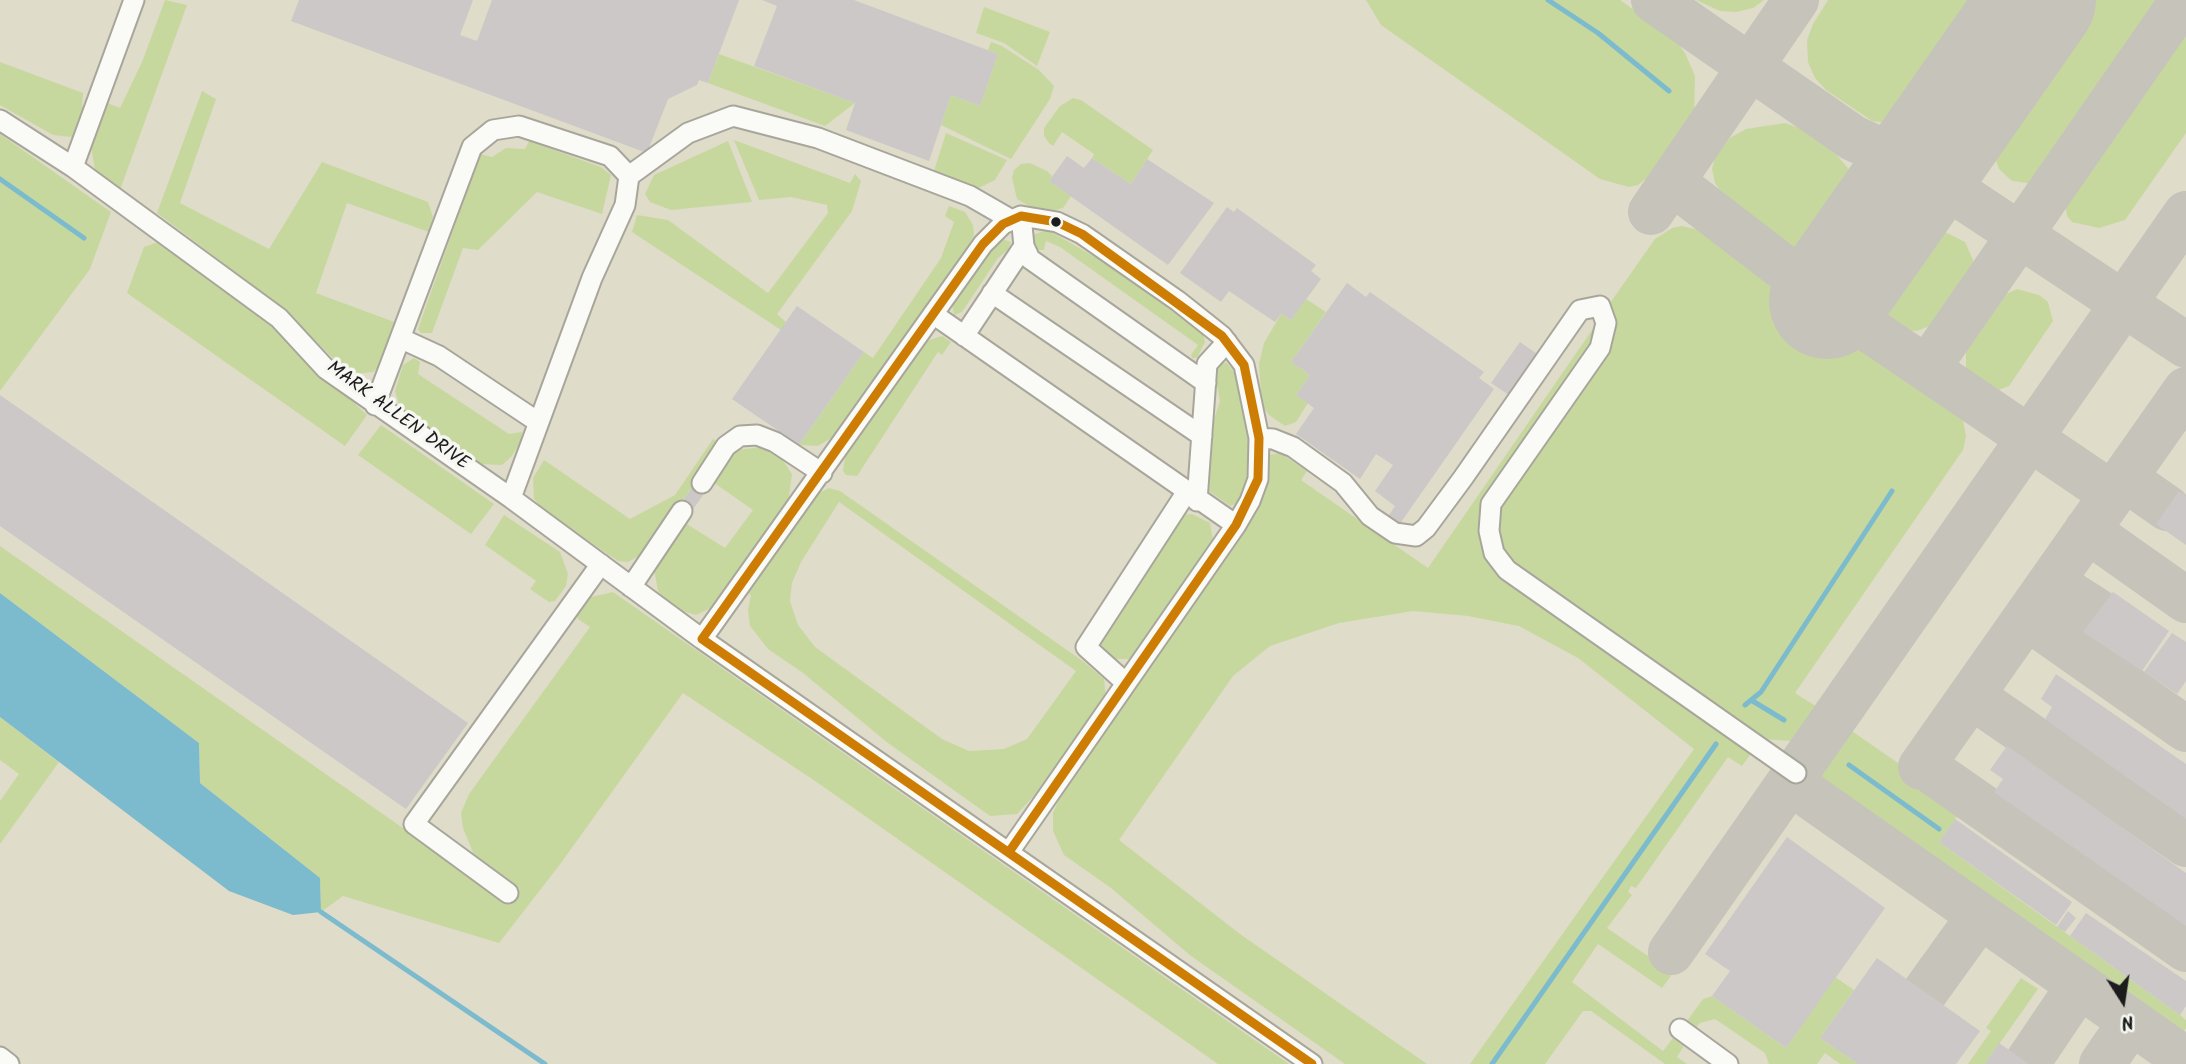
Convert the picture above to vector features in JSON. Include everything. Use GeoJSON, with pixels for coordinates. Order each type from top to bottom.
{"type":"FeatureCollection","features":[{"type":"Feature","properties":{"kind":"street"},"geometry":{"type":"LineString","coordinates":[[73,167],[134,0]]}},
{"type":"Feature","properties":{"kind":"street"},"geometry":{"type":"LineString","coordinates":[[511,498],[592,278],[625,205],[629,176],[688,133],[733,116],[818,138],[970,196],[1016,218],[1057,222],[1082,234],[1178,301],[1227,342],[1244,365],[1250,382],[1259,438],[1258,479],[1251,502],[1009,852]]}},
{"type":"Feature","properties":{"kind":"street","name":"MARK ALLEN DRIVE"},"geometry":{"type":"LineString","coordinates":[[0,120],[73,167],[279,318],[326,369],[511,498],[702,639],[1311,1064]]}},
{"type":"Feature","properties":{"kind":"street"},"geometry":{"type":"LineString","coordinates":[[375,404],[402,339],[472,147],[493,130],[519,126],[610,156],[629,176]]}},
{"type":"Feature","properties":{"kind":"street"},"geometry":{"type":"LineString","coordinates":[[1016,218],[1030,259],[1206,383]]}},
{"type":"Feature","properties":{"kind":"street"},"geometry":{"type":"LineString","coordinates":[[702,639],[983,244],[1016,218]]}},
{"type":"Feature","properties":{"kind":"street"},"geometry":{"type":"LineString","coordinates":[[964,336],[1024,246]]}},
{"type":"Feature","properties":{"kind":"street"},"geometry":{"type":"LineString","coordinates":[[992,293],[1202,436]]}},
{"type":"Feature","properties":{"kind":"street"},"geometry":{"type":"LineString","coordinates":[[1259,438],[1273,439],[1293,447],[1343,483],[1370,516],[1395,533],[1416,536],[1426,528],[1580,310],[1600,306],[1606,323],[1600,348],[1491,504],[1489,531],[1494,553],[1507,570],[1796,773]]}},
{"type":"Feature","properties":{"kind":"street"},"geometry":{"type":"LineString","coordinates":[[933,314],[1191,497],[1236,525]]}},
{"type":"Feature","properties":{"kind":"street"},"geometry":{"type":"LineString","coordinates":[[402,339],[439,356],[538,422]]}},
{"type":"Feature","properties":{"kind":"street"},"geometry":{"type":"LineString","coordinates":[[1126,683],[1086,647],[1191,497],[1202,436],[1207,364],[1227,342]]}},
{"type":"Feature","properties":{"kind":"street"},"geometry":{"type":"LineString","coordinates":[[702,483],[726,446],[740,436],[757,435],[775,442],[822,473]]}},
{"type":"Feature","properties":{"kind":"street"},"geometry":{"type":"LineString","coordinates":[[631,587],[682,511]]}},
{"type":"Feature","properties":{"kind":"street"},"geometry":{"type":"LineString","coordinates":[[508,893],[414,824],[601,564]]}},
{"type":"Feature","properties":{"kind":"street"},"geometry":{"type":"LineString","coordinates":[[1680,1029],[1728,1064]]}},
{"type":"Feature","properties":{"kind":"street"},"geometry":{"type":"LineString","coordinates":[[0,1057],[9,1064]]}},
{"type":"Feature","properties":{"kind":"green space"},"geometry":{"type":"Polygon","coordinates":[[[165,0],[187,5],[120,190],[95,170],[91,147],[107,103],[120,108],[142,62],[165,0]]]}},
{"type":"Feature","properties":{"kind":"green space"},"geometry":{"type":"Polygon","coordinates":[[[1366,0],[1620,0],[1675,39],[1685,53],[1695,76],[1694,117],[1654,172],[1638,185],[1629,187],[1600,179],[1381,25],[1366,0]]]}},
{"type":"Feature","properties":{"kind":"green space"},"geometry":{"type":"Polygon","coordinates":[[[1696,0],[1764,0],[1753,8],[1736,12],[1720,11],[1696,0]]]}},
{"type":"Feature","properties":{"kind":"green space"},"geometry":{"type":"Polygon","coordinates":[[[1828,0],[2004,0],[1921,118],[1903,125],[1872,121],[1826,90],[1815,78],[1808,62],[1807,40],[1813,24],[1828,0]]]}},
{"type":"Feature","properties":{"kind":"green space"},"geometry":{"type":"Polygon","coordinates":[[[2075,0],[2164,0],[2041,175],[2028,183],[2012,181],[1999,169],[1992,149],[1994,124],[2004,102],[2075,0]]]}},
{"type":"Feature","properties":{"kind":"green space"},"geometry":{"type":"Polygon","coordinates":[[[984,7],[1050,32],[1037,66],[1004,43],[976,33],[984,7]]]}},
{"type":"Feature","properties":{"kind":"green space"},"geometry":{"type":"Polygon","coordinates":[[[2186,22],[2186,133],[2125,220],[2099,228],[2072,222],[2067,216],[2064,198],[2186,22]]]}},
{"type":"Feature","properties":{"kind":"green space"},"geometry":{"type":"Polygon","coordinates":[[[991,42],[1039,70],[1054,86],[1050,99],[1011,159],[941,125],[951,95],[980,106],[998,54],[988,50],[991,42]]]}},
{"type":"Feature","properties":{"kind":"green space"},"geometry":{"type":"Polygon","coordinates":[[[719,54],[855,103],[825,126],[708,83],[719,54]]]}},
{"type":"Feature","properties":{"kind":"green space"},"geometry":{"type":"Polygon","coordinates":[[[0,62],[83,93],[82,106],[85,107],[72,137],[53,135],[0,105],[0,62]]]}},
{"type":"Feature","properties":{"kind":"green space"},"geometry":{"type":"Polygon","coordinates":[[[202,91],[216,99],[180,203],[269,249],[322,162],[428,202],[433,217],[429,232],[347,203],[316,293],[397,323],[380,366],[373,372],[355,374],[343,368],[279,305],[157,213],[202,91]]]}},
{"type":"Feature","properties":{"kind":"green space"},"geometry":{"type":"Polygon","coordinates":[[[1073,98],[1081,100],[1153,150],[1131,184],[1092,158],[1094,154],[1062,132],[1053,146],[1044,136],[1044,128],[1060,106],[1073,98]]]}},
{"type":"Feature","properties":{"kind":"green space"},"geometry":{"type":"Polygon","coordinates":[[[1785,123],[1799,128],[1836,154],[1852,173],[1856,187],[1857,211],[1835,242],[1821,247],[1793,247],[1726,199],[1715,183],[1712,169],[1715,157],[1730,138],[1746,129],[1785,123]]]}},
{"type":"Feature","properties":{"kind":"green space"},"geometry":{"type":"Polygon","coordinates":[[[946,133],[1007,160],[995,180],[977,189],[933,174],[946,133]]]}},
{"type":"Feature","properties":{"kind":"green space"},"geometry":{"type":"Polygon","coordinates":[[[0,134],[111,212],[90,269],[0,391],[0,134]]]}},
{"type":"Feature","properties":{"kind":"green space"},"geometry":{"type":"Polygon","coordinates":[[[734,140],[850,183],[855,174],[861,181],[852,211],[777,314],[786,322],[781,330],[632,232],[637,215],[668,220],[768,293],[828,213],[827,205],[791,197],[759,200],[734,140]]]}},
{"type":"Feature","properties":{"kind":"green space"},"geometry":{"type":"Polygon","coordinates":[[[529,141],[601,167],[611,175],[602,214],[537,192],[478,250],[463,248],[432,333],[421,333],[418,329],[480,154],[492,157],[506,148],[525,149],[529,141]]]}},
{"type":"Feature","properties":{"kind":"green space"},"geometry":{"type":"Polygon","coordinates":[[[728,141],[752,202],[671,210],[650,202],[645,194],[654,175],[728,141]]]}},
{"type":"Feature","properties":{"kind":"green space"},"geometry":{"type":"Polygon","coordinates":[[[1030,163],[1047,171],[1052,176],[1049,181],[1071,196],[1063,208],[1052,211],[1034,209],[1017,199],[1012,178],[1014,170],[1021,164],[1030,163]]]}},
{"type":"Feature","properties":{"kind":"green space"},"geometry":{"type":"Polygon","coordinates":[[[949,206],[965,212],[973,225],[974,235],[968,247],[838,434],[818,446],[799,445],[864,352],[873,358],[941,258],[954,222],[945,216],[949,206]]]}},
{"type":"Feature","properties":{"kind":"green space"},"geometry":{"type":"Polygon","coordinates":[[[1682,226],[1703,231],[1956,408],[1963,420],[1966,437],[1963,450],[1795,693],[1822,710],[1806,733],[1792,741],[1761,739],[1509,561],[1500,547],[1496,531],[1498,509],[1613,329],[1610,303],[1655,239],[1672,228],[1682,226]]]}},
{"type":"Feature","properties":{"kind":"green space"},"geometry":{"type":"Polygon","coordinates":[[[1048,230],[1100,260],[1203,333],[1205,342],[1197,358],[1192,358],[1191,355],[1198,345],[1060,247],[1046,241],[1044,250],[1034,250],[1032,235],[1048,230]]]}},
{"type":"Feature","properties":{"kind":"green space"},"geometry":{"type":"Polygon","coordinates":[[[1927,230],[1941,230],[1965,242],[1973,260],[1972,275],[1935,324],[1917,331],[1904,330],[1879,313],[1876,295],[1879,281],[1904,245],[1914,235],[1927,230]]]}},
{"type":"Feature","properties":{"kind":"green space"},"geometry":{"type":"Polygon","coordinates":[[[1002,239],[1011,242],[1008,250],[998,258],[962,312],[954,315],[952,304],[983,259],[1002,239]]]}},
{"type":"Feature","properties":{"kind":"green space"},"geometry":{"type":"Polygon","coordinates":[[[158,242],[257,312],[367,415],[345,446],[127,293],[144,247],[158,242]]]}},
{"type":"Feature","properties":{"kind":"green space"},"geometry":{"type":"Polygon","coordinates":[[[2017,289],[2039,295],[2048,302],[2053,321],[2009,386],[1996,391],[1984,388],[1973,380],[1966,368],[1966,339],[1994,300],[2017,289]]]}},
{"type":"Feature","properties":{"kind":"green space"},"geometry":{"type":"Polygon","coordinates":[[[1306,299],[1326,312],[1291,362],[1310,375],[1296,395],[1308,403],[1296,422],[1285,426],[1269,415],[1262,405],[1259,364],[1264,343],[1281,314],[1291,320],[1306,299]]]}},
{"type":"Feature","properties":{"kind":"green space"},"geometry":{"type":"Polygon","coordinates":[[[1599,320],[1597,336],[1482,540],[1753,751],[1742,766],[1728,757],[1636,888],[1631,886],[1628,892],[1632,895],[1607,928],[1673,973],[1662,988],[1598,944],[1572,982],[1663,1051],[1677,1033],[1687,1041],[1677,1057],[1687,1064],[1665,1064],[1591,1011],[1583,1011],[1545,1064],[1470,1064],[1694,749],[1578,658],[1519,626],[1468,616],[1413,611],[1339,623],[1270,646],[1233,676],[1119,840],[1240,934],[1427,1064],[1345,1064],[1191,956],[1111,888],[1064,855],[1053,831],[1053,813],[1060,797],[1057,795],[1245,530],[1268,476],[1269,455],[1280,453],[1307,471],[1301,480],[1428,568],[1599,320]]]}},
{"type":"Feature","properties":{"kind":"green space"},"geometry":{"type":"Polygon","coordinates":[[[942,336],[951,342],[942,355],[938,352],[857,476],[846,475],[843,471],[845,457],[926,341],[942,336]]]}},
{"type":"Feature","properties":{"kind":"green space"},"geometry":{"type":"Polygon","coordinates":[[[414,358],[420,362],[418,374],[509,434],[522,432],[521,442],[511,457],[502,465],[478,464],[402,414],[395,391],[403,365],[414,358]]]}},
{"type":"Feature","properties":{"kind":"green space"},"geometry":{"type":"Polygon","coordinates":[[[1221,362],[1227,363],[1237,376],[1251,447],[1249,477],[1238,503],[1230,506],[1209,491],[1214,419],[1220,401],[1214,369],[1221,362]]]}},
{"type":"Feature","properties":{"kind":"green space"},"geometry":{"type":"Polygon","coordinates":[[[381,425],[494,504],[471,534],[358,455],[381,425]]]}},
{"type":"Feature","properties":{"kind":"green space"},"geometry":{"type":"Polygon","coordinates":[[[713,439],[718,442],[697,480],[648,551],[628,562],[618,561],[543,510],[534,499],[533,478],[544,460],[630,519],[675,495],[713,439]]]}},
{"type":"Feature","properties":{"kind":"green space"},"geometry":{"type":"Polygon","coordinates":[[[761,447],[782,459],[792,474],[788,503],[717,605],[696,615],[682,611],[666,601],[658,591],[654,569],[682,521],[725,548],[753,510],[710,480],[726,457],[737,450],[761,447]]]}},
{"type":"Feature","properties":{"kind":"green space"},"geometry":{"type":"Polygon","coordinates":[[[829,488],[840,491],[1084,662],[1104,679],[1106,697],[1044,785],[1017,814],[990,816],[888,743],[803,673],[768,649],[750,626],[748,610],[751,595],[746,592],[819,493],[829,488]],[[839,502],[801,562],[792,583],[790,601],[798,625],[815,647],[942,739],[969,751],[1004,749],[1027,739],[1076,671],[839,502]]]}},
{"type":"Feature","properties":{"kind":"green space"},"geometry":{"type":"Polygon","coordinates":[[[1192,514],[1210,523],[1213,540],[1131,659],[1110,659],[1099,647],[1099,641],[1182,515],[1192,514]]]}},
{"type":"Feature","properties":{"kind":"green space"},"geometry":{"type":"Polygon","coordinates":[[[504,515],[560,552],[568,574],[566,586],[555,601],[549,602],[530,589],[536,581],[485,545],[504,515]]]}},
{"type":"Feature","properties":{"kind":"green space"},"geometry":{"type":"Polygon","coordinates":[[[0,546],[510,903],[520,889],[474,855],[463,828],[461,813],[469,794],[590,627],[578,619],[576,613],[587,598],[613,592],[1289,1064],[1218,1064],[818,783],[683,693],[561,863],[499,943],[343,896],[321,912],[320,878],[200,783],[199,743],[0,593],[0,546]]]}},
{"type":"Feature","properties":{"kind":"green space"},"geometry":{"type":"Polygon","coordinates":[[[0,717],[59,762],[0,844],[0,801],[19,774],[0,760],[0,717]]]}},
{"type":"Feature","properties":{"kind":"green space"},"geometry":{"type":"Polygon","coordinates":[[[1846,727],[1963,808],[1939,842],[2180,1015],[2186,1020],[2186,1029],[2183,1031],[1819,776],[1846,727]]]}},
{"type":"Feature","properties":{"kind":"green space"},"geometry":{"type":"Polygon","coordinates":[[[1835,977],[1854,990],[1820,1038],[1858,1064],[1840,1064],[1825,1053],[1817,1064],[1769,1064],[1765,1053],[1715,1019],[1700,1023],[1693,1031],[1684,1025],[1703,999],[1712,996],[1786,1048],[1835,977]]]}},
{"type":"Feature","properties":{"kind":"green space"},"geometry":{"type":"Polygon","coordinates":[[[2021,978],[2038,989],[1985,1064],[1968,1064],[1991,1031],[1986,1028],[2021,978]]]}},
{"type":"Feature","properties":{"kind":"water"},"geometry":{"type":"Polygon","coordinates":[[[0,593],[199,743],[200,783],[320,878],[321,912],[293,915],[229,891],[0,717],[0,593]]]}},
{"type":"Feature","properties":{"kind":"building"},"geometry":{"type":"Polygon","coordinates":[[[299,0],[473,0],[460,35],[477,41],[492,0],[739,0],[708,83],[699,80],[697,85],[668,99],[647,153],[291,21],[299,0]]]}},
{"type":"Feature","properties":{"kind":"building"},"geometry":{"type":"Polygon","coordinates":[[[762,0],[854,0],[998,54],[980,106],[951,95],[929,161],[846,130],[855,103],[754,66],[777,6],[762,0]]]}},
{"type":"Feature","properties":{"kind":"building"},"geometry":{"type":"Polygon","coordinates":[[[1067,156],[1084,168],[1092,158],[1131,184],[1147,159],[1214,203],[1168,265],[1049,181],[1067,156]]]}},
{"type":"Feature","properties":{"kind":"building"},"geometry":{"type":"Polygon","coordinates":[[[1227,207],[1234,212],[1237,208],[1316,265],[1311,271],[1321,279],[1291,320],[1281,314],[1275,322],[1229,291],[1221,302],[1180,273],[1227,207]]]}},
{"type":"Feature","properties":{"kind":"building"},"geometry":{"type":"Polygon","coordinates":[[[1347,283],[1366,297],[1370,292],[1484,372],[1479,378],[1494,389],[1399,525],[1387,518],[1395,506],[1375,491],[1393,465],[1376,454],[1360,479],[1296,434],[1314,408],[1296,395],[1310,375],[1291,362],[1347,283]]]}},
{"type":"Feature","properties":{"kind":"building"},"geometry":{"type":"Polygon","coordinates":[[[797,306],[864,352],[799,445],[732,399],[797,306]]]}},
{"type":"Feature","properties":{"kind":"building"},"geometry":{"type":"Polygon","coordinates":[[[1520,342],[1540,356],[1512,397],[1491,383],[1520,342]]]}},
{"type":"Feature","properties":{"kind":"building"},"geometry":{"type":"Polygon","coordinates":[[[0,395],[468,723],[406,809],[0,526],[0,395]]]}},
{"type":"Feature","properties":{"kind":"building"},"geometry":{"type":"Polygon","coordinates":[[[697,480],[708,488],[689,515],[678,508],[697,480]]]}},
{"type":"Feature","properties":{"kind":"building"},"geometry":{"type":"Polygon","coordinates":[[[2179,491],[2186,496],[2186,545],[2156,524],[2179,491]]]}},
{"type":"Feature","properties":{"kind":"building"},"geometry":{"type":"Polygon","coordinates":[[[2113,592],[2169,631],[2142,671],[2083,632],[2113,592]]]}},
{"type":"Feature","properties":{"kind":"building"},"geometry":{"type":"Polygon","coordinates":[[[2172,633],[2186,642],[2186,681],[2177,694],[2144,672],[2172,633]]]}},
{"type":"Feature","properties":{"kind":"building"},"geometry":{"type":"Polygon","coordinates":[[[2056,674],[2186,764],[2186,819],[2045,719],[2052,707],[2041,699],[2056,674]]]}},
{"type":"Feature","properties":{"kind":"building"},"geometry":{"type":"Polygon","coordinates":[[[2007,746],[2186,873],[2186,926],[1994,792],[2003,779],[1990,770],[2007,746]]]}},
{"type":"Feature","properties":{"kind":"building"},"geometry":{"type":"Polygon","coordinates":[[[1955,819],[2072,902],[2056,925],[1939,842],[1955,819]]]}},
{"type":"Feature","properties":{"kind":"building"},"geometry":{"type":"Polygon","coordinates":[[[1787,837],[1885,908],[1786,1048],[1712,996],[1730,971],[1705,954],[1787,837]]]}},
{"type":"Feature","properties":{"kind":"building"},"geometry":{"type":"Polygon","coordinates":[[[2068,911],[2076,918],[2065,932],[2057,927],[2068,911]]]}},
{"type":"Feature","properties":{"kind":"building"},"geometry":{"type":"Polygon","coordinates":[[[2086,913],[2186,981],[2186,1006],[2180,1015],[2070,936],[2086,913]]]}},
{"type":"Feature","properties":{"kind":"building"},"geometry":{"type":"Polygon","coordinates":[[[1877,958],[1980,1031],[1956,1064],[1858,1064],[1820,1038],[1877,958]]]}},
{"type":"Feature","properties":{"kind":"building"},"geometry":{"type":"Polygon","coordinates":[[[1999,1043],[2029,1064],[1985,1064],[1999,1043]]]}},
{"type":"Feature","properties":{"kind":"waterway"},"geometry":{"type":"LineString","coordinates":[[1548,0],[1598,33],[1669,91]]}},
{"type":"Feature","properties":{"kind":"waterway"},"geometry":{"type":"LineString","coordinates":[[0,179],[84,238]]}},
{"type":"Feature","properties":{"kind":"waterway"},"geometry":{"type":"LineString","coordinates":[[1745,705],[1761,692],[1892,491]]}},
{"type":"Feature","properties":{"kind":"waterway"},"geometry":{"type":"LineString","coordinates":[[1751,700],[1784,720]]}},
{"type":"Feature","properties":{"kind":"waterway"},"geometry":{"type":"LineString","coordinates":[[1492,1064],[1716,744]]}},
{"type":"Feature","properties":{"kind":"waterway"},"geometry":{"type":"LineString","coordinates":[[1849,765],[1939,829]]}},
{"type":"Feature","properties":{"kind":"waterway"},"geometry":{"type":"LineString","coordinates":[[321,912],[545,1064]]}},
{"type":"Feature","properties":{"kind":"taxiway"},"geometry":{"type":"LineString","coordinates":[[1654,0],[1853,138],[1919,168],[2186,345]]}},
{"type":"Feature","properties":{"kind":"taxiway"},"geometry":{"type":"LineString","coordinates":[[1651,212],[1796,0]]}},
{"type":"Feature","properties":{"kind":"taxiway"},"geometry":{"type":"LineString","coordinates":[[1928,367],[2183,0]]}},
{"type":"Feature","properties":{"kind":"taxiway"},"geometry":{"type":"LineString","coordinates":[[1672,182],[1827,301],[2112,494]]}},
{"type":"Feature","properties":{"kind":"taxiway"},"geometry":{"type":"LineString","coordinates":[[1671,952],[2186,214]]}},
{"type":"Feature","properties":{"kind":"taxiway"},"geometry":{"type":"LineString","coordinates":[[1921,767],[2186,390]]}},
{"type":"Feature","properties":{"kind":"taxiway"},"geometry":{"type":"LineString","coordinates":[[2124,478],[2167,508]]}},
{"type":"Feature","properties":{"kind":"taxiway"},"geometry":{"type":"LineString","coordinates":[[2087,530],[2186,600]]}},
{"type":"Feature","properties":{"kind":"taxiway"},"geometry":{"type":"LineString","coordinates":[[2051,582],[2098,612]]}},
{"type":"Feature","properties":{"kind":"taxiway"},"geometry":{"type":"LineString","coordinates":[[2036,603],[2036,614],[2042,628],[2186,729]]}},
{"type":"Feature","properties":{"kind":"taxiway"},"geometry":{"type":"LineString","coordinates":[[1980,684],[1980,693],[1986,706],[2186,844]]}},
{"type":"Feature","properties":{"kind":"taxiway"},"geometry":{"type":"LineString","coordinates":[[1930,755],[1929,768],[1934,773],[2186,949]]}},
{"type":"Feature","properties":{"kind":"taxiway"},"geometry":{"type":"LineString","coordinates":[[1800,766],[1799,780],[1804,792],[2186,1060]]}},
{"type":"Feature","properties":{"kind":"taxiway"},"geometry":{"type":"LineString","coordinates":[[1925,992],[1979,917]]}},
{"type":"Feature","properties":{"kind":"taxiway"},"geometry":{"type":"LineString","coordinates":[[2027,1063],[2079,986]]}},
{"type":"Feature","properties":{"kind":"taxiway"},"geometry":{"type":"LineString","coordinates":[[2102,1064],[2131,1022]]}},
{"type":"Feature","properties":{"kind":"runway"},"geometry":{"type":"LineString","coordinates":[[1827,301],[2038,0]]}},
{"type":"Feature","properties":{"kind":"transit line"},"geometry":{"type":"LineString","coordinates":[[702,639],[983,244],[1003,224],[1021,216],[1057,222],[1082,234],[1222,336],[1244,365],[1259,438],[1258,479],[1236,525],[1009,852]]}},
{"type":"Feature","properties":{"kind":"transit line"},"geometry":{"type":"LineString","coordinates":[[702,639],[1312,1064]]}}]}
